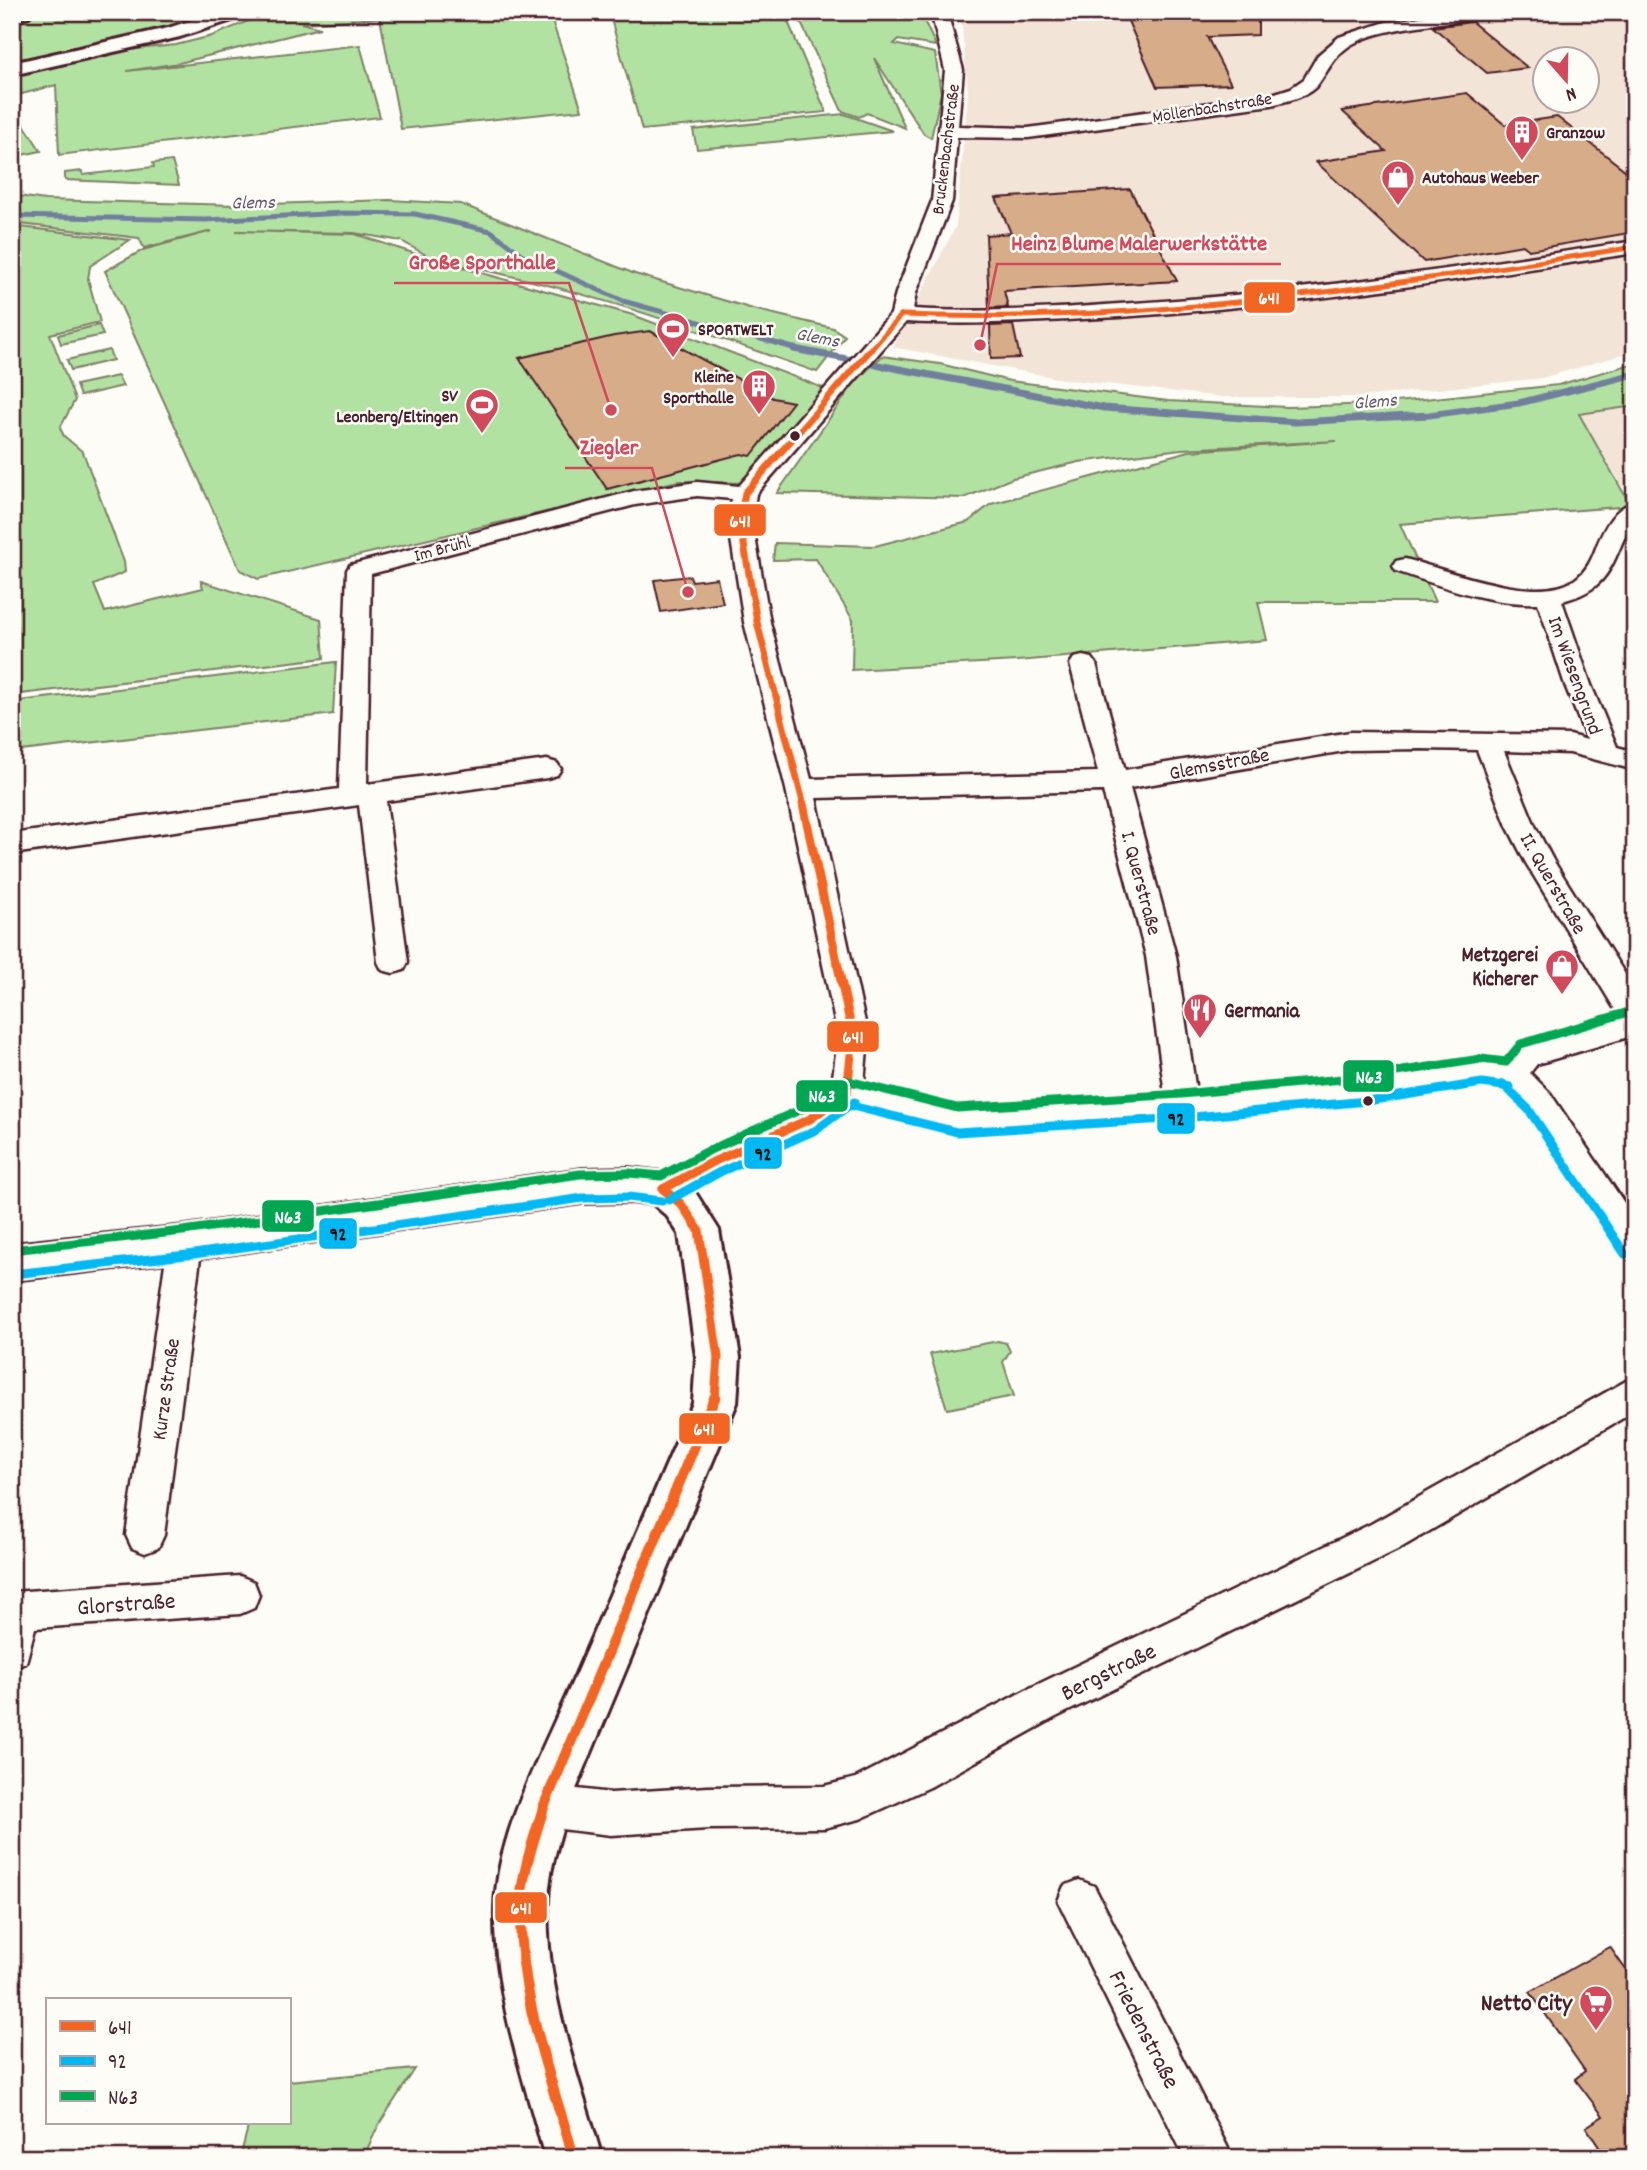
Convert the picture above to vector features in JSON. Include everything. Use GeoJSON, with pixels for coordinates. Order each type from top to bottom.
{"type":"FeatureCollection","features":[{"type":"Feature","properties":{"kind":"main road"},"geometry":{"type":"LineString","coordinates":[[12,15],[22,12]]}},
{"type":"Feature","properties":{"kind":"main road"},"geometry":{"type":"LineString","coordinates":[[201,25],[223,12]]}},
{"type":"Feature","properties":{"kind":"main road"},"geometry":{"type":"LineString","coordinates":[[12,69],[201,25],[238,12]]}},
{"type":"Feature","properties":{"kind":"main road"},"geometry":{"type":"LineString","coordinates":[[12,1262],[185,1243],[582,1186],[629,1185],[663,1189],[681,1204],[699,1230],[718,1357],[715,1403],[544,1806],[528,1862],[521,1909],[531,1997],[574,2158]]}},
{"type":"Feature","properties":{"kind":"street","name":"Bruckenbachstraße"},"geometry":{"type":"LineString","coordinates":[[745,493],[901,314],[906,293],[942,201],[954,70],[939,12]]}},
{"type":"Feature","properties":{"kind":"street","name":"Mollenbachstraße"},"geometry":{"type":"LineString","coordinates":[[947,131],[1028,133],[1271,100],[1297,92],[1311,82],[1324,59],[1345,41],[1386,27],[1492,12]]}},
{"type":"Feature","properties":{"kind":"street"},"geometry":{"type":"LineString","coordinates":[[901,314],[950,319],[1178,308],[1413,281],[1635,247]]}},
{"type":"Feature","properties":{"kind":"street","name":"Im Brühl"},"geometry":{"type":"LineString","coordinates":[[362,794],[359,570],[634,498],[697,489],[745,493]]}},
{"type":"Feature","properties":{"kind":"street"},"geometry":{"type":"LineString","coordinates":[[663,1189],[715,1161],[810,1119],[847,1092],[853,1036],[800,789],[757,621],[740,520],[745,493]]}},
{"type":"Feature","properties":{"kind":"street","name":"Im Wiesengrund"},"geometry":{"type":"LineString","coordinates":[[1405,566],[1487,591],[1548,597],[1582,586],[1596,574],[1615,532],[1635,509]]}},
{"type":"Feature","properties":{"kind":"street","name":"Im Wiesengrund"},"geometry":{"type":"LineString","coordinates":[[1548,597],[1578,685],[1606,753]]}},
{"type":"Feature","properties":{"kind":"street","name":"I. Querstraße"},"geometry":{"type":"LineString","coordinates":[[1083,664],[1161,956],[1182,1106]]}},
{"type":"Feature","properties":{"kind":"street","name":"Glemsstraße"},"geometry":{"type":"LineString","coordinates":[[800,789],[1114,781],[1350,741],[1570,744],[1635,761]]}},
{"type":"Feature","properties":{"kind":"street","name":"II. Querstraße"},"geometry":{"type":"LineString","coordinates":[[1487,743],[1539,863],[1635,1016]]}},
{"type":"Feature","properties":{"kind":"street"},"geometry":{"type":"LineString","coordinates":[[12,844],[547,769]]}},
{"type":"Feature","properties":{"kind":"street"},"geometry":{"type":"LineString","coordinates":[[362,794],[393,962]]}},
{"type":"Feature","properties":{"kind":"street"},"geometry":{"type":"LineString","coordinates":[[1512,1075],[1526,1055],[1635,1023]]}},
{"type":"Feature","properties":{"kind":"street"},"geometry":{"type":"LineString","coordinates":[[847,1092],[956,1120],[1182,1106],[1366,1089],[1482,1072],[1512,1075],[1539,1102],[1635,1247]]}},
{"type":"Feature","properties":{"kind":"street","name":"Kurze Straße"},"geometry":{"type":"LineString","coordinates":[[145,1535],[185,1243]]}},
{"type":"Feature","properties":{"kind":"street","name":"Bergstraße"},"geometry":{"type":"LineString","coordinates":[[544,1806],[611,1814],[708,1808],[824,1807],[860,1798],[915,1772],[1040,1704],[1384,1537],[1635,1392]]}},
{"type":"Feature","properties":{"kind":"street","name":"Glorstraße"},"geometry":{"type":"LineString","coordinates":[[15,1611],[240,1595]]}},
{"type":"Feature","properties":{"kind":"street"},"geometry":{"type":"LineString","coordinates":[[12,1649],[15,1611]]}},
{"type":"Feature","properties":{"kind":"street","name":"Friedenstraße"},"geometry":{"type":"LineString","coordinates":[[1079,1901],[1210,2158]]}},
{"type":"Feature","properties":{"kind":"shaded area"},"geometry":{"type":"Polygon","coordinates":[[[958,12],[1635,12],[1635,351],[1542,378],[1361,397],[1223,397],[1062,379],[893,347],[956,226],[968,93],[961,16],[958,12]]]}},
{"type":"Feature","properties":{"kind":"shaded area"},"geometry":{"type":"Polygon","coordinates":[[[1635,406],[1635,486],[1622,486],[1579,413],[1635,406]]]}},
{"type":"Feature","properties":{"kind":"green space"},"geometry":{"type":"Polygon","coordinates":[[[35,12],[217,12],[184,25],[12,66],[12,18],[35,12]]]}},
{"type":"Feature","properties":{"kind":"green space"},"geometry":{"type":"Polygon","coordinates":[[[270,12],[549,12],[582,110],[401,129],[380,18],[301,23],[320,28],[179,63],[127,71],[360,45],[380,117],[59,155],[56,85],[18,95],[21,120],[41,151],[12,157],[12,76],[117,51],[176,45],[212,36],[270,12]]]}},
{"type":"Feature","properties":{"kind":"green space"},"geometry":{"type":"Polygon","coordinates":[[[609,12],[784,12],[826,112],[642,130],[609,12]]]}},
{"type":"Feature","properties":{"kind":"green space"},"geometry":{"type":"Polygon","coordinates":[[[796,12],[920,12],[936,46],[898,40],[894,44],[935,53],[941,93],[931,138],[924,134],[874,58],[905,128],[867,113],[859,117],[842,111],[796,12]]]}},
{"type":"Feature","properties":{"kind":"green space"},"geometry":{"type":"Polygon","coordinates":[[[844,114],[893,131],[697,149],[693,130],[844,114]]]}},
{"type":"Feature","properties":{"kind":"green space"},"geometry":{"type":"Polygon","coordinates":[[[172,161],[179,185],[65,180],[65,173],[82,171],[83,175],[154,167],[153,163],[172,161]]]}},
{"type":"Feature","properties":{"kind":"green space","name":"SV Leonberg/Eltingen"},"geometry":{"type":"Polygon","coordinates":[[[12,195],[45,200],[239,205],[389,200],[461,204],[635,274],[753,309],[833,328],[845,336],[817,372],[585,295],[442,262],[633,315],[823,388],[744,483],[678,481],[258,579],[240,570],[105,271],[143,250],[212,231],[144,248],[139,238],[12,223],[12,195]],[[236,231],[355,234],[437,261],[401,241],[354,233],[236,231]]]}},
{"type":"Feature","properties":{"kind":"green space"},"geometry":{"type":"Polygon","coordinates":[[[12,226],[130,240],[90,266],[88,279],[100,322],[50,334],[75,400],[60,428],[64,436],[83,452],[124,562],[125,572],[94,585],[105,612],[203,588],[201,581],[321,619],[324,658],[12,695],[12,226]]]}},
{"type":"Feature","properties":{"kind":"green space"},"geometry":{"type":"Polygon","coordinates":[[[99,325],[103,335],[61,344],[58,335],[99,325]]]}},
{"type":"Feature","properties":{"kind":"green space"},"geometry":{"type":"Polygon","coordinates":[[[109,350],[113,360],[71,370],[67,360],[109,350]]]}},
{"type":"Feature","properties":{"kind":"green space"},"geometry":{"type":"Polygon","coordinates":[[[882,356],[940,364],[1010,381],[1168,401],[1287,407],[1377,404],[1558,385],[1635,363],[1635,406],[1579,414],[1631,506],[1400,524],[1435,602],[1258,602],[1267,640],[1017,661],[852,670],[853,620],[816,559],[773,560],[775,543],[875,546],[968,522],[991,504],[1189,451],[1337,441],[1181,449],[1079,462],[1013,478],[964,498],[777,493],[855,382],[882,356]]]}},
{"type":"Feature","properties":{"kind":"green space"},"geometry":{"type":"Polygon","coordinates":[[[118,376],[123,386],[80,396],[76,385],[118,376]]]}},
{"type":"Feature","properties":{"kind":"green space"},"geometry":{"type":"Polygon","coordinates":[[[336,662],[333,714],[12,752],[12,702],[336,662]]]}},
{"type":"Feature","properties":{"kind":"green space"},"geometry":{"type":"Polygon","coordinates":[[[998,1341],[1006,1343],[1010,1351],[1003,1362],[1014,1396],[947,1409],[930,1354],[998,1341]]]}},
{"type":"Feature","properties":{"kind":"green space"},"geometry":{"type":"Polygon","coordinates":[[[415,2069],[379,2124],[363,2158],[240,2158],[249,2124],[290,2124],[290,2081],[415,2069]]]}},
{"type":"Feature","properties":{"kind":"building"},"geometry":{"type":"Polygon","coordinates":[[[1124,12],[1258,12],[1258,35],[1207,37],[1231,84],[1157,87],[1124,12]]]}},
{"type":"Feature","properties":{"kind":"building"},"geometry":{"type":"Polygon","coordinates":[[[1472,22],[1528,68],[1487,73],[1433,27],[1472,22]]]}},
{"type":"Feature","properties":{"kind":"building","name":"Granzow"},"geometry":{"type":"Polygon","coordinates":[[[1467,93],[1505,125],[1557,117],[1635,178],[1635,232],[1529,250],[1523,245],[1424,262],[1316,162],[1386,151],[1342,111],[1467,93]]]}},
{"type":"Feature","properties":{"kind":"building"},"geometry":{"type":"Polygon","coordinates":[[[1130,189],[1177,281],[1004,291],[1008,307],[989,308],[986,235],[1011,233],[996,198],[1130,189]]]}},
{"type":"Feature","properties":{"kind":"building"},"geometry":{"type":"Polygon","coordinates":[[[1013,325],[1020,358],[991,359],[990,326],[1013,325]]]}},
{"type":"Feature","properties":{"kind":"building"},"geometry":{"type":"Polygon","coordinates":[[[650,331],[773,398],[793,402],[751,456],[741,454],[607,489],[519,358],[614,336],[650,331]]]}},
{"type":"Feature","properties":{"kind":"building"},"geometry":{"type":"Polygon","coordinates":[[[690,576],[692,581],[717,578],[723,603],[661,612],[654,580],[690,576]]]}},
{"type":"Feature","properties":{"kind":"building","name":"Netto City"},"geometry":{"type":"Polygon","coordinates":[[[1610,1947],[1635,1983],[1635,2158],[1606,2158],[1586,2127],[1603,2116],[1575,2079],[1585,2071],[1530,1992],[1610,1947]]]}},
{"type":"Feature","properties":{"kind":"waterway","name":"Glems"},"geometry":{"type":"LineString","coordinates":[[12,216],[206,220],[344,213],[415,214],[491,231],[524,256],[623,301],[803,351]]}},
{"type":"Feature","properties":{"kind":"waterway","name":"Glems"},"geometry":{"type":"LineString","coordinates":[[794,349],[803,351]]}},
{"type":"Feature","properties":{"kind":"waterway","name":"Glems"},"geometry":{"type":"LineString","coordinates":[[803,351],[1104,408],[1296,422],[1429,415],[1519,403],[1635,374]]}},
{"type":"Feature","properties":{"kind":"transit line","name":"641"},"geometry":{"type":"LineString","coordinates":[[901,315],[1010,316],[1118,311],[1248,300],[1377,285],[1635,247]]}},
{"type":"Feature","properties":{"kind":"transit line","name":"641"},"geometry":{"type":"LineString","coordinates":[[663,1189],[715,1161],[810,1119],[847,1092],[853,1036],[800,789],[757,622],[740,520],[745,493],[901,315]]}},
{"type":"Feature","properties":{"kind":"transit line","name":"N63"},"geometry":{"type":"LineString","coordinates":[[12,1250],[183,1231],[580,1174],[629,1173],[661,1176],[710,1150],[804,1108],[845,1080],[957,1108],[1181,1094],[1364,1077],[1481,1059],[1506,1062],[1521,1044],[1632,1011]]}},
{"type":"Feature","properties":{"kind":"transit line","name":"92"},"geometry":{"type":"LineString","coordinates":[[844,1104],[957,1132],[1183,1118],[1367,1101],[1482,1083],[1510,1087]]}},
{"type":"Feature","properties":{"kind":"transit line","name":"92"},"geometry":{"type":"LineString","coordinates":[[1503,1084],[1529,1110],[1625,1254]]}},
{"type":"Feature","properties":{"kind":"transit line","name":"92"},"geometry":{"type":"LineString","coordinates":[[669,1200],[720,1172],[816,1130],[854,1102]]}},
{"type":"Feature","properties":{"kind":"transit line","name":"641"},"geometry":{"type":"LineString","coordinates":[[574,2158],[530,1997],[521,1932],[522,1888],[544,1806],[715,1403],[718,1357],[699,1230],[681,1204],[663,1189]]}},
{"type":"Feature","properties":{"kind":"transit line","name":"92"},"geometry":{"type":"LineString","coordinates":[[13,1274],[187,1255],[583,1198],[628,1197],[662,1201]]}},
{"type":"Feature","properties":{"kind":"place","name":"Granzow"},"geometry":{"type":"Point","coordinates":[1522,162]}},
{"type":"Feature","properties":{"kind":"place","name":"Autohaus Weeber"},"geometry":{"type":"Point","coordinates":[1398,207]}},
{"type":"Feature","properties":{"kind":"place","name":"Heinz Blume Malerwerkstätte"},"geometry":{"type":"Point","coordinates":[980,345]}},
{"type":"Feature","properties":{"kind":"place","name":"SPORTWELT"},"geometry":{"type":"Point","coordinates":[673,359]}},
{"type":"Feature","properties":{"kind":"place","name":"Große Sporthalle"},"geometry":{"type":"Point","coordinates":[611,410]}},
{"type":"Feature","properties":{"kind":"place","name":"Kleine Sporthalle"},"geometry":{"type":"Point","coordinates":[759,416]}},
{"type":"Feature","properties":{"kind":"place","name":"SV Leonberg/Eltingen"},"geometry":{"type":"Point","coordinates":[482,435]}},
{"type":"Feature","properties":{"kind":"place","name":"Ziegler"},"geometry":{"type":"Point","coordinates":[688,592]}},
{"type":"Feature","properties":{"kind":"place","name":"Metzgerei Kicherer"},"geometry":{"type":"Point","coordinates":[1562,996]}},
{"type":"Feature","properties":{"kind":"place","name":"Germania"},"geometry":{"type":"Point","coordinates":[1200,1040]}},
{"type":"Feature","properties":{"kind":"place","name":"Netto City"},"geometry":{"type":"Point","coordinates":[1596,2032]}}]}
